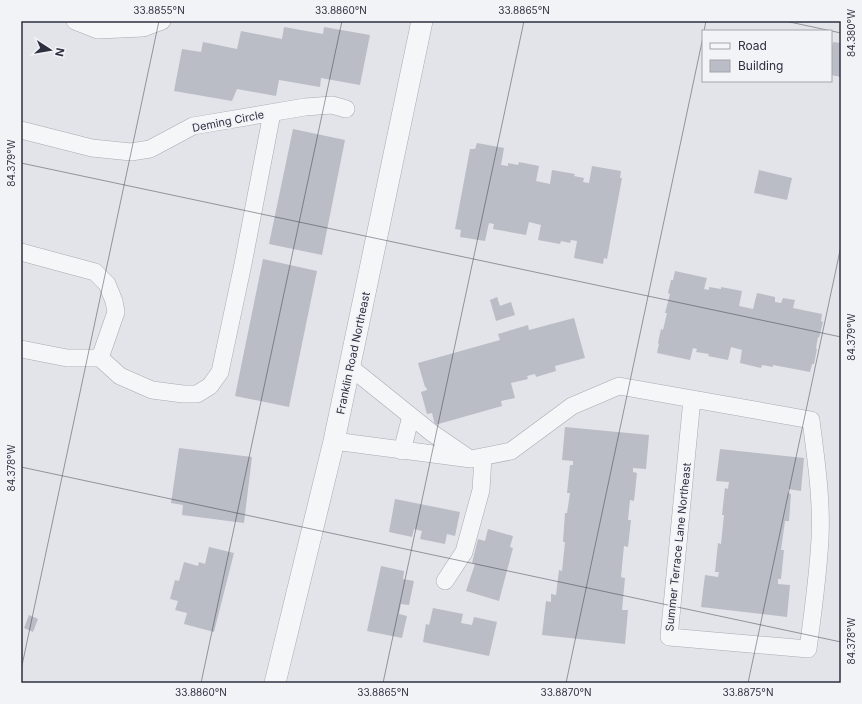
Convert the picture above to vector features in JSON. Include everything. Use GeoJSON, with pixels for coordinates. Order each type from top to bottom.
{"type":"FeatureCollection","features":[{"type":"Feature","properties":{"kind":"street"},"geometry":{"type":"LineString","coordinates":[[75,21],[98,30],[143,28],[162,21]]}},
{"type":"Feature","properties":{"kind":"street","name":"Franklin Road Northeast"},"geometry":{"type":"LineString","coordinates":[[275,683],[334,441],[422,21]]}},
{"type":"Feature","properties":{"kind":"street","name":"Deming Circle"},"geometry":{"type":"LineString","coordinates":[[21,130],[92,148],[131,152],[150,149],[193,126],[304,107],[332,105],[346,109]]}},
{"type":"Feature","properties":{"kind":"street"},"geometry":{"type":"LineString","coordinates":[[22,354],[66,358],[100,358],[120,376],[152,390],[183,394],[197,394],[210,386],[220,372],[272,113]]}},
{"type":"Feature","properties":{"kind":"street"},"geometry":{"type":"LineString","coordinates":[[21,252],[95,272],[107,284],[114,300],[116,312],[100,358]]}},
{"type":"Feature","properties":{"kind":"street"},"geometry":{"type":"LineString","coordinates":[[350,367],[444,441],[477,458],[480,490],[464,552],[445,581]]}},
{"type":"Feature","properties":{"kind":"street","name":"Summer Terrace Lane Northeast"},"geometry":{"type":"LineString","coordinates":[[334,441],[402,451],[477,458],[511,451],[572,406],[619,386],[811,420],[819,485],[820,539],[808,648],[669,637],[692,399]]}},
{"type":"Feature","properties":{"kind":"street"},"geometry":{"type":"LineString","coordinates":[[402,451],[411,416]]}},
{"type":"Feature","properties":{"kind":"building"},"geometry":{"type":"Polygon","coordinates":[[[284,27],[323,34],[324,27],[370,35],[360,85],[321,78],[320,87],[279,80],[276,96],[237,89],[232,101],[174,91],[182,49],[201,52],[203,42],[237,49],[241,31],[282,39],[284,27]]]}},
{"type":"Feature","properties":{"kind":"building"},"geometry":{"type":"Polygon","coordinates":[[[833,42],[841,43],[841,77],[832,75],[833,42]]]}},
{"type":"Feature","properties":{"kind":"building"},"geometry":{"type":"Polygon","coordinates":[[[293,129],[345,140],[322,255],[269,244],[293,129]]]}},
{"type":"Feature","properties":{"kind":"building"},"geometry":{"type":"Polygon","coordinates":[[[477,143],[504,148],[501,165],[508,166],[508,163],[518,165],[519,162],[539,166],[536,181],[550,184],[552,170],[575,174],[574,176],[584,178],[583,182],[589,183],[592,166],[621,171],[620,178],[622,178],[607,259],[604,258],[603,264],[574,258],[577,241],[571,240],[570,243],[561,241],[560,244],[538,240],[541,225],[529,222],[526,235],[493,229],[494,224],[489,223],[485,241],[460,237],[461,230],[455,229],[470,149],[475,149],[477,143]]]}},
{"type":"Feature","properties":{"kind":"building"},"geometry":{"type":"Polygon","coordinates":[[[759,170],[792,178],[787,200],[754,193],[759,170]]]}},
{"type":"Feature","properties":{"kind":"building"},"geometry":{"type":"Polygon","coordinates":[[[263,259],[317,271],[289,407],[235,396],[263,259]]]}},
{"type":"Feature","properties":{"kind":"building"},"geometry":{"type":"Polygon","coordinates":[[[675,271],[707,278],[704,289],[709,290],[709,287],[721,289],[721,287],[742,291],[739,306],[753,309],[757,293],[775,297],[775,302],[781,303],[783,298],[795,300],[793,308],[822,314],[821,321],[823,322],[819,338],[818,337],[814,364],[812,364],[810,372],[773,365],[773,367],[762,365],[761,368],[740,363],[742,350],[731,347],[728,360],[708,356],[709,354],[696,352],[697,349],[693,348],[690,360],[657,353],[661,329],[663,330],[667,313],[665,313],[670,294],[668,293],[675,271]]]}},
{"type":"Feature","properties":{"kind":"building"},"geometry":{"type":"Polygon","coordinates":[[[497,297],[500,306],[511,302],[515,315],[496,321],[490,300],[497,297]]]}},
{"type":"Feature","properties":{"kind":"building"},"geometry":{"type":"Polygon","coordinates":[[[574,318],[585,358],[555,366],[556,371],[536,377],[535,374],[527,376],[528,379],[511,383],[515,398],[501,401],[502,406],[435,425],[432,413],[427,414],[421,392],[427,390],[418,363],[500,340],[498,334],[528,325],[529,330],[574,318]]]}},
{"type":"Feature","properties":{"kind":"building"},"geometry":{"type":"Polygon","coordinates":[[[565,427],[649,435],[646,469],[633,468],[633,472],[637,473],[634,501],[630,500],[628,520],[631,520],[628,547],[624,546],[621,577],[625,578],[622,610],[628,610],[625,644],[542,635],[546,601],[551,602],[551,594],[556,595],[559,570],[562,571],[565,542],[563,542],[565,513],[567,513],[570,493],[567,493],[570,465],[573,465],[573,461],[562,460],[565,427]]]}},
{"type":"Feature","properties":{"kind":"building"},"geometry":{"type":"Polygon","coordinates":[[[179,448],[252,457],[244,523],[182,515],[183,505],[171,503],[179,448]]]}},
{"type":"Feature","properties":{"kind":"building"},"geometry":{"type":"Polygon","coordinates":[[[720,449],[804,458],[801,491],[788,489],[788,493],[791,494],[789,521],[785,521],[781,550],[784,550],[781,579],[778,579],[778,584],[790,585],[787,617],[701,607],[705,575],[718,577],[719,572],[715,572],[718,543],[721,544],[725,488],[728,489],[729,482],[716,481],[720,449]]]}},
{"type":"Feature","properties":{"kind":"building"},"geometry":{"type":"Polygon","coordinates":[[[395,499],[460,512],[455,536],[447,534],[445,544],[420,539],[422,531],[414,529],[412,537],[389,532],[395,499]]]}},
{"type":"Feature","properties":{"kind":"building"},"geometry":{"type":"Polygon","coordinates":[[[488,529],[513,536],[510,547],[513,548],[499,601],[466,591],[475,564],[472,563],[478,539],[485,541],[488,529]]]}},
{"type":"Feature","properties":{"kind":"building"},"geometry":{"type":"Polygon","coordinates":[[[209,547],[234,553],[214,632],[184,624],[187,613],[175,610],[178,601],[170,599],[175,580],[179,581],[184,562],[198,566],[199,562],[205,564],[209,547]]]}},
{"type":"Feature","properties":{"kind":"building"},"geometry":{"type":"Polygon","coordinates":[[[381,566],[404,571],[403,579],[414,581],[409,605],[401,604],[399,614],[407,616],[402,638],[367,631],[381,566]]]}},
{"type":"Feature","properties":{"kind":"building"},"geometry":{"type":"Polygon","coordinates":[[[433,608],[463,614],[461,623],[472,625],[474,617],[497,622],[489,656],[423,642],[426,624],[429,625],[433,608]]]}},
{"type":"Feature","properties":{"kind":"building"},"geometry":{"type":"Polygon","coordinates":[[[29,615],[38,619],[33,632],[24,628],[29,615]]]}}]}
